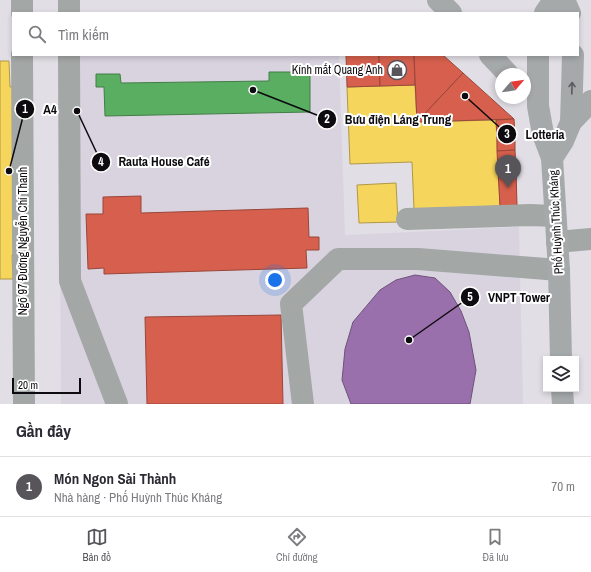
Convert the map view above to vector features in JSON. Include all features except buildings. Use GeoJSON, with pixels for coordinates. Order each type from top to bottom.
{"type":"FeatureCollection","features":[{"type":"Feature","properties":{"kind":"main road"},"geometry":{"type":"LineString","coordinates":[[438,0],[450,12]]}},
{"type":"Feature","properties":{"kind":"main road"},"geometry":{"type":"LineString","coordinates":[[546,12],[554,0]]}},
{"type":"Feature","properties":{"kind":"main road"},"geometry":{"type":"LineString","coordinates":[[564,0],[570,12]]}},
{"type":"Feature","properties":{"kind":"main road"},"geometry":{"type":"LineString","coordinates":[[491,56],[502,68]]}},
{"type":"Feature","properties":{"kind":"main road","name":"Phố Huỳnh Thúc Kháng"},"geometry":{"type":"LineString","coordinates":[[538,56],[532,99],[552,158],[559,270],[561,356]]}},
{"type":"Feature","properties":{"kind":"main road","name":"Phố Huỳnh Thúc Kháng"},"geometry":{"type":"LineString","coordinates":[[552,158],[563,140],[571,122],[573,56]]}},
{"type":"Feature","properties":{"kind":"main road"},"geometry":{"type":"LineString","coordinates":[[571,122],[591,101]]}},
{"type":"Feature","properties":{"kind":"main road"},"geometry":{"type":"LineString","coordinates":[[562,392],[562,404]]}},
{"type":"Feature","properties":{"kind":"lane"},"geometry":{"type":"LineString","coordinates":[[22,0],[22,12]]}},
{"type":"Feature","properties":{"kind":"lane"},"geometry":{"type":"LineString","coordinates":[[69,0],[69,12]]}},
{"type":"Feature","properties":{"kind":"lane","name":"Ngõ 97 Đường Nguyễn Chí Thanh"},"geometry":{"type":"LineString","coordinates":[[22,56],[24,404]]}},
{"type":"Feature","properties":{"kind":"lane"},"geometry":{"type":"LineString","coordinates":[[69,56],[70,281],[117,404]]}},
{"type":"Feature","properties":{"kind":"lane"},"geometry":{"type":"LineString","coordinates":[[407,219],[530,215],[555,216]]}},
{"type":"Feature","properties":{"kind":"lane"},"geometry":{"type":"LineString","coordinates":[[557,242],[591,239]]}},
{"type":"Feature","properties":{"kind":"lane"},"geometry":{"type":"LineString","coordinates":[[303,404],[291,304],[338,259],[418,259],[559,270]]}},
{"type":"Feature","properties":{"kind":"shaded area"},"geometry":{"type":"Polygon","coordinates":[[[59,56],[339,56],[345,235],[519,227],[523,404],[61,404],[59,56]]]}},
{"type":"Feature","properties":{"kind":"place","name":"Kính mắt Quang Anh"},"geometry":{"type":"Point","coordinates":[397,70]}},
{"type":"Feature","properties":{"kind":"place","name":"Bưu điện Láng Trung"},"geometry":{"type":"Point","coordinates":[253,90]}},
{"type":"Feature","properties":{"kind":"place","name":"Lotteria"},"geometry":{"type":"Point","coordinates":[465,96]}},
{"type":"Feature","properties":{"kind":"place","name":"Rauta House Café"},"geometry":{"type":"Point","coordinates":[77,111]}},
{"type":"Feature","properties":{"kind":"place","name":"A4"},"geometry":{"type":"Point","coordinates":[9,171]}},
{"type":"Feature","properties":{"kind":"place","name":"Món Ngon Sài Thành"},"geometry":{"type":"Point","coordinates":[508,188]}},
{"type":"Feature","properties":{"kind":"place","name":"VNPT Tower"},"geometry":{"type":"Point","coordinates":[409,340]}}]}
